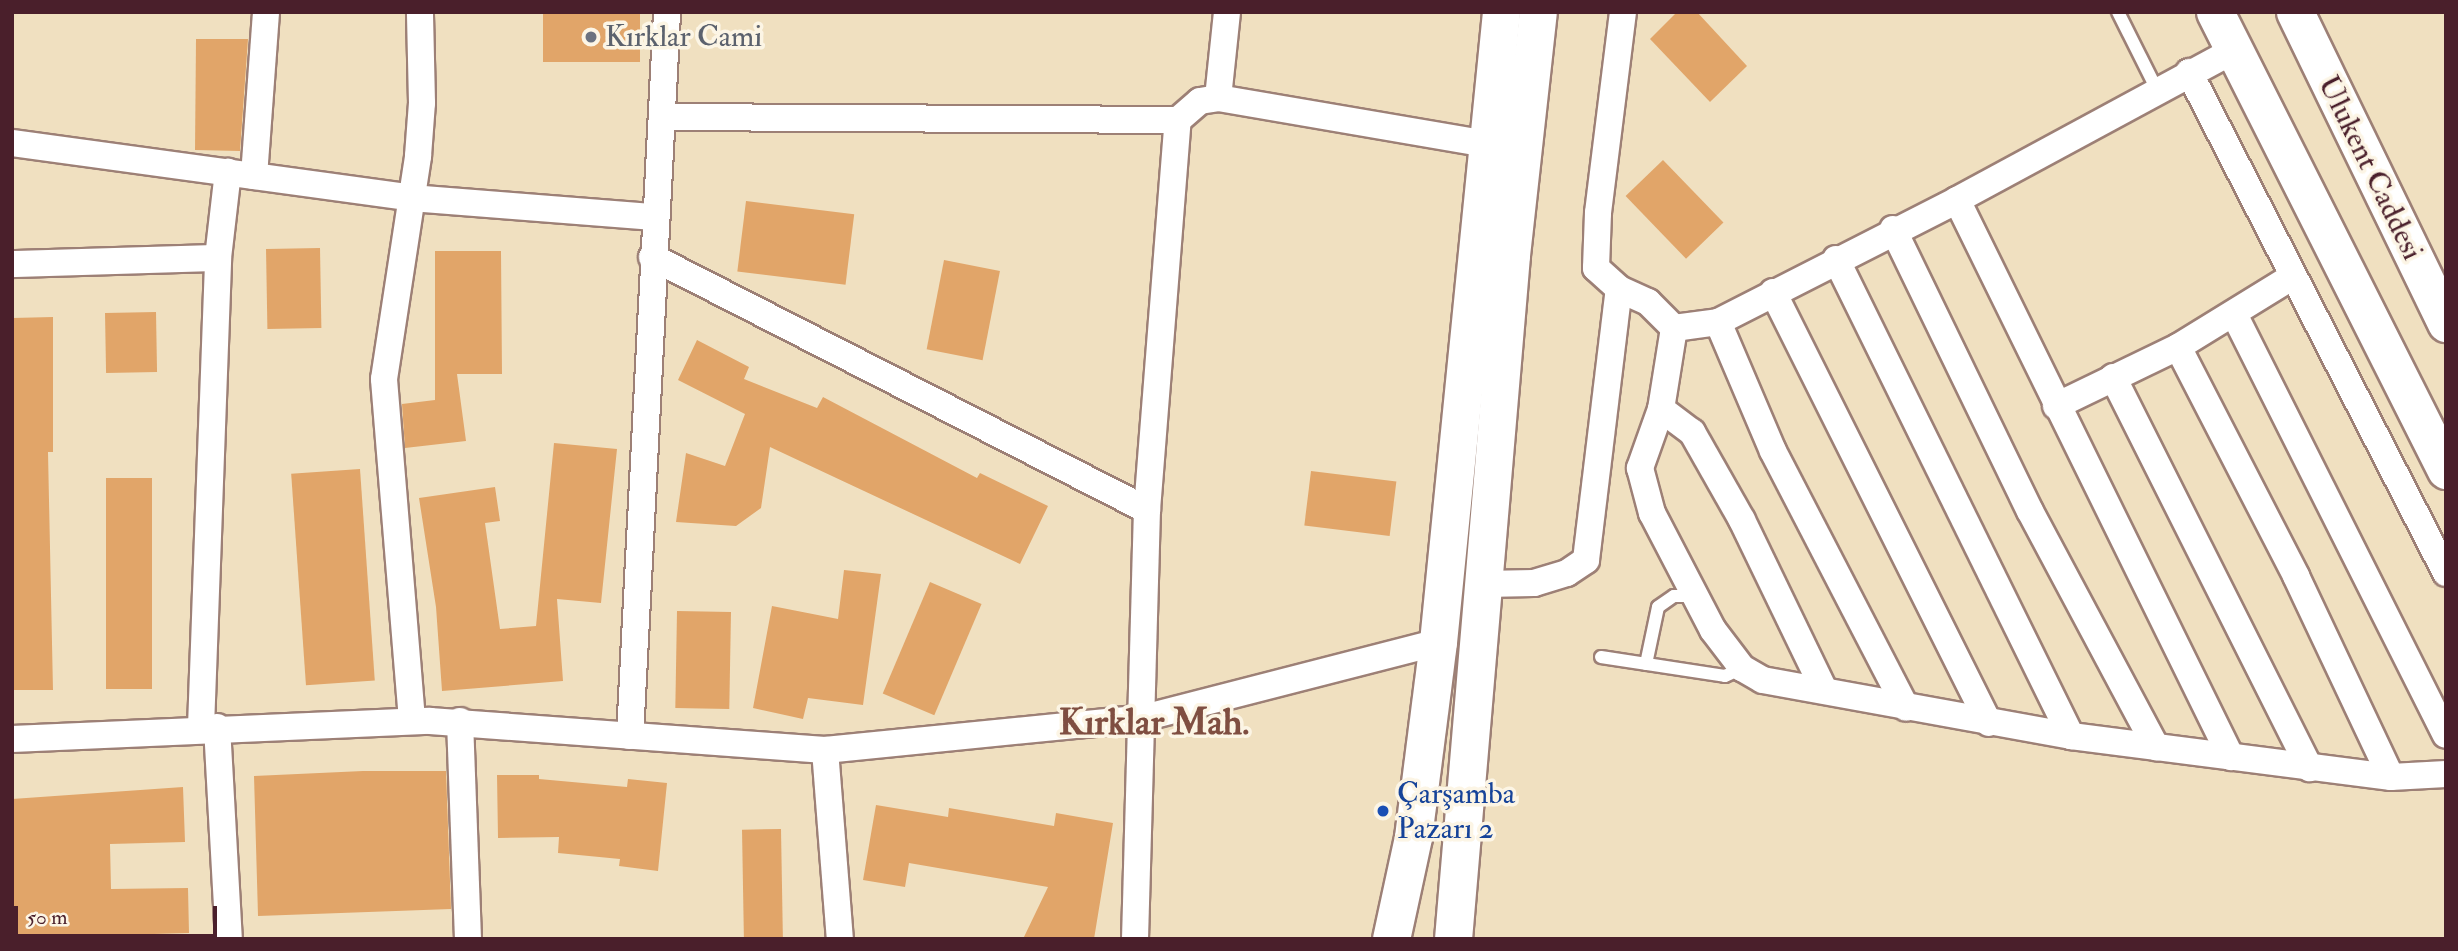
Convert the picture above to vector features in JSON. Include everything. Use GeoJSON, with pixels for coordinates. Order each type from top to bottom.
{"type":"FeatureCollection","features":[{"type":"Feature","properties":{"kind":"main road"},"geometry":{"type":"LineString","coordinates":[[1391,939],[1413,837],[1438,642],[1502,12]]}},
{"type":"Feature","properties":{"kind":"main road"},"geometry":{"type":"LineString","coordinates":[[1453,939],[1511,255],[1538,12]]}},
{"type":"Feature","properties":{"kind":"main road"},"geometry":{"type":"LineString","coordinates":[[2215,12],[2232,51],[2446,470]]}},
{"type":"Feature","properties":{"kind":"main road","name":"Ulukent Caddesi"},"geometry":{"type":"LineString","coordinates":[[2295,12],[2446,323]]}},
{"type":"Feature","properties":{"kind":"street"},"geometry":{"type":"LineString","coordinates":[[254,176],[266,12]]}},
{"type":"Feature","properties":{"kind":"street"},"geometry":{"type":"LineString","coordinates":[[412,720],[384,379],[422,103],[420,12]]}},
{"type":"Feature","properties":{"kind":"street"},"geometry":{"type":"LineString","coordinates":[[630,736],[654,217],[664,117],[667,12]]}},
{"type":"Feature","properties":{"kind":"street"},"geometry":{"type":"LineString","coordinates":[[1218,98],[1227,12]]}},
{"type":"Feature","properties":{"kind":"street"},"geometry":{"type":"LineString","coordinates":[[1623,12],[1598,213],[1596,268],[1619,289],[1648,302],[1674,328]]}},
{"type":"Feature","properties":{"kind":"street"},"geometry":{"type":"LineString","coordinates":[[1674,328],[1718,322],[1894,229],[1957,200],[2232,51]]}},
{"type":"Feature","properties":{"kind":"street"},"geometry":{"type":"LineString","coordinates":[[2189,72],[2446,573]]}},
{"type":"Feature","properties":{"kind":"street"},"geometry":{"type":"LineString","coordinates":[[664,117],[1178,120],[1200,101],[1218,98],[1488,144]]}},
{"type":"Feature","properties":{"kind":"street"},"geometry":{"type":"LineString","coordinates":[[1135,939],[1147,510],[1178,120]]}},
{"type":"Feature","properties":{"kind":"street"},"geometry":{"type":"LineString","coordinates":[[12,143],[411,198],[654,217]]}},
{"type":"Feature","properties":{"kind":"street"},"geometry":{"type":"LineString","coordinates":[[228,172],[218,258],[209,727],[229,939]]}},
{"type":"Feature","properties":{"kind":"street"},"geometry":{"type":"LineString","coordinates":[[1957,200],[2231,757]]}},
{"type":"Feature","properties":{"kind":"street"},"geometry":{"type":"LineString","coordinates":[[1894,229],[2030,511],[2156,747]]}},
{"type":"Feature","properties":{"kind":"street"},"geometry":{"type":"LineString","coordinates":[[652,257],[1147,510]]}},
{"type":"Feature","properties":{"kind":"street"},"geometry":{"type":"LineString","coordinates":[[12,264],[218,258]]}},
{"type":"Feature","properties":{"kind":"street"},"geometry":{"type":"LineString","coordinates":[[1836,260],[2071,736]]}},
{"type":"Feature","properties":{"kind":"street"},"geometry":{"type":"LineString","coordinates":[[2056,406],[2178,347],[2292,277]]}},
{"type":"Feature","properties":{"kind":"street"},"geometry":{"type":"LineString","coordinates":[[1484,583],[1534,583],[1567,573],[1586,560],[1619,289]]}},
{"type":"Feature","properties":{"kind":"street"},"geometry":{"type":"LineString","coordinates":[[1773,292],[1989,723]]}},
{"type":"Feature","properties":{"kind":"street"},"geometry":{"type":"LineString","coordinates":[[2234,314],[2446,735]]}},
{"type":"Feature","properties":{"kind":"street"},"geometry":{"type":"LineString","coordinates":[[1718,322],[1773,451],[1906,708]]}},
{"type":"Feature","properties":{"kind":"street"},"geometry":{"type":"LineString","coordinates":[[1674,328],[1661,409],[1640,468],[1652,513],[1713,630],[1742,668],[1762,680],[2071,736],[2391,777],[2446,774]]}},
{"type":"Feature","properties":{"kind":"street"},"geometry":{"type":"LineString","coordinates":[[2178,347],[2296,576],[2391,777]]}},
{"type":"Feature","properties":{"kind":"street"},"geometry":{"type":"LineString","coordinates":[[2113,377],[2310,768]]}},
{"type":"Feature","properties":{"kind":"street"},"geometry":{"type":"LineString","coordinates":[[1661,409],[1692,432],[1742,520],[1824,690]]}},
{"type":"Feature","properties":{"kind":"street"},"geometry":{"type":"LineString","coordinates":[[12,739],[209,727],[412,720],[460,721],[825,750],[1143,718],[1438,642]]}},
{"type":"Feature","properties":{"kind":"street"},"geometry":{"type":"LineString","coordinates":[[460,721],[468,939]]}},
{"type":"Feature","properties":{"kind":"street"},"geometry":{"type":"LineString","coordinates":[[825,750],[840,939]]}},
{"type":"Feature","properties":{"kind":"lane"},"geometry":{"type":"LineString","coordinates":[[2118,12],[2157,90]]}},
{"type":"Feature","properties":{"kind":"lane"},"geometry":{"type":"LineString","coordinates":[[1646,664],[1658,607],[1674,596],[1695,596]]}},
{"type":"Feature","properties":{"kind":"lane"},"geometry":{"type":"LineString","coordinates":[[1601,657],[1725,676],[1742,668]]}},
{"type":"Feature","properties":{"kind":"building","name":"Kırklar Cami"},"geometry":{"type":"Polygon","coordinates":[[[543,12],[640,12],[640,62],[543,62],[543,12]]]}},
{"type":"Feature","properties":{"kind":"building"},"geometry":{"type":"Polygon","coordinates":[[[1677,12],[1697,12],[1747,66],[1710,102],[1650,39],[1677,12]]]}},
{"type":"Feature","properties":{"kind":"building"},"geometry":{"type":"Polygon","coordinates":[[[196,39],[248,39],[240,151],[195,150],[196,39]]]}},
{"type":"Feature","properties":{"kind":"building"},"geometry":{"type":"Polygon","coordinates":[[[1663,160],[1723,223],[1686,259],[1626,196],[1663,160]]]}},
{"type":"Feature","properties":{"kind":"building"},"geometry":{"type":"Polygon","coordinates":[[[746,201],[854,214],[846,285],[737,271],[746,201]]]}},
{"type":"Feature","properties":{"kind":"building"},"geometry":{"type":"Polygon","coordinates":[[[320,248],[321,328],[267,329],[266,249],[320,248]]]}},
{"type":"Feature","properties":{"kind":"building"},"geometry":{"type":"Polygon","coordinates":[[[435,251],[501,251],[502,374],[457,374],[466,441],[405,448],[402,404],[435,400],[435,251]]]}},
{"type":"Feature","properties":{"kind":"building"},"geometry":{"type":"Polygon","coordinates":[[[944,260],[1000,271],[983,360],[927,349],[944,260]]]}},
{"type":"Feature","properties":{"kind":"building"},"geometry":{"type":"Polygon","coordinates":[[[156,312],[157,372],[106,373],[105,313],[156,312]]]}},
{"type":"Feature","properties":{"kind":"building"},"geometry":{"type":"Polygon","coordinates":[[[53,317],[53,452],[48,452],[53,690],[12,690],[12,318],[53,317]]]}},
{"type":"Feature","properties":{"kind":"building"},"geometry":{"type":"Polygon","coordinates":[[[697,340],[749,367],[744,379],[817,408],[823,397],[977,478],[980,473],[1048,506],[1020,564],[770,447],[761,508],[736,526],[676,522],[686,453],[725,466],[745,414],[678,380],[697,340]]]}},
{"type":"Feature","properties":{"kind":"building"},"geometry":{"type":"Polygon","coordinates":[[[554,443],[617,449],[601,603],[557,599],[563,681],[442,691],[436,607],[419,498],[495,487],[500,521],[485,523],[500,629],[536,626],[554,443]]]}},
{"type":"Feature","properties":{"kind":"building"},"geometry":{"type":"Polygon","coordinates":[[[360,469],[375,680],[306,685],[291,474],[360,469]]]}},
{"type":"Feature","properties":{"kind":"building"},"geometry":{"type":"Polygon","coordinates":[[[1311,471],[1396,481],[1390,536],[1304,526],[1311,471]]]}},
{"type":"Feature","properties":{"kind":"building"},"geometry":{"type":"Polygon","coordinates":[[[106,478],[152,478],[152,689],[106,689],[106,478]]]}},
{"type":"Feature","properties":{"kind":"building"},"geometry":{"type":"Polygon","coordinates":[[[844,570],[881,574],[863,705],[808,698],[803,719],[753,708],[772,606],[838,619],[844,570]]]}},
{"type":"Feature","properties":{"kind":"building"},"geometry":{"type":"Polygon","coordinates":[[[930,582],[982,604],[934,715],[883,693],[930,582]]]}},
{"type":"Feature","properties":{"kind":"building"},"geometry":{"type":"Polygon","coordinates":[[[677,611],[731,612],[729,709],[675,708],[677,611]]]}},
{"type":"Feature","properties":{"kind":"building"},"geometry":{"type":"Polygon","coordinates":[[[363,771],[446,771],[451,909],[258,916],[254,776],[363,771]]]}},
{"type":"Feature","properties":{"kind":"building"},"geometry":{"type":"Polygon","coordinates":[[[497,775],[539,775],[539,779],[627,787],[628,779],[667,783],[658,871],[619,866],[620,859],[558,853],[559,837],[498,838],[497,775]]]}},
{"type":"Feature","properties":{"kind":"building"},"geometry":{"type":"Polygon","coordinates":[[[183,787],[185,842],[110,844],[111,889],[188,888],[189,933],[119,935],[119,939],[12,939],[12,799],[183,787]]]}},
{"type":"Feature","properties":{"kind":"building"},"geometry":{"type":"Polygon","coordinates":[[[876,805],[948,817],[949,808],[1054,826],[1056,813],[1113,823],[1094,939],[1023,939],[1048,887],[909,863],[905,887],[863,880],[876,805]]]}},
{"type":"Feature","properties":{"kind":"building"},"geometry":{"type":"Polygon","coordinates":[[[781,829],[783,939],[744,939],[742,830],[781,829]]]}},
{"type":"Feature","properties":{"kind":"place","name":"Kırklar Cami"},"geometry":{"type":"Point","coordinates":[591,37]}},
{"type":"Feature","properties":{"kind":"place","name":"Çarşamba Pazarı 2"},"geometry":{"type":"Point","coordinates":[1383,811]}},
{"type":"Feature","properties":{"kind":"district","name":"Kırklar Mah."},"geometry":{"type":"Point","coordinates":[1154,723]}}]}
